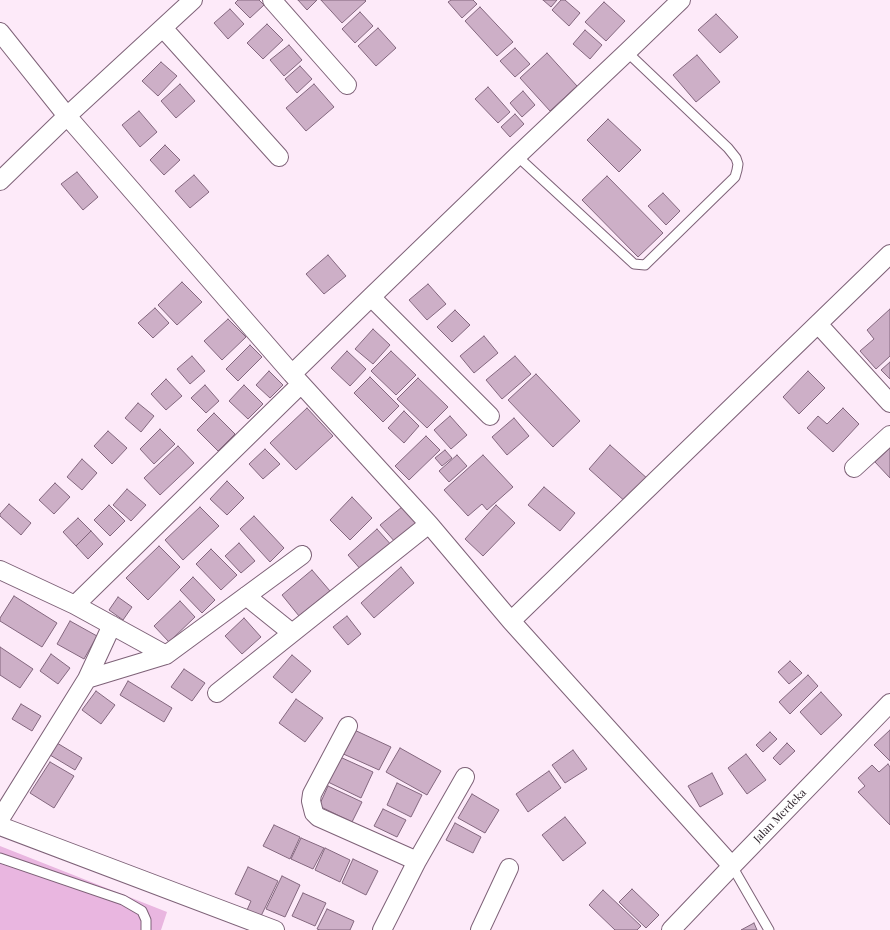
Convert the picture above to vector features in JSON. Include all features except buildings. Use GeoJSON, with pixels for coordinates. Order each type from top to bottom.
{"type":"FeatureCollection","features":[{"type":"Feature","properties":{"kind":"street"},"geometry":{"type":"LineString","coordinates":[[0,181],[67,116],[193,0]]}},
{"type":"Feature","properties":{"kind":"street"},"geometry":{"type":"LineString","coordinates":[[272,0],[347,85]]}},
{"type":"Feature","properties":{"kind":"street"},"geometry":{"type":"LineString","coordinates":[[75,605],[296,379],[371,296],[681,0]]}},
{"type":"Feature","properties":{"kind":"street"},"geometry":{"type":"LineString","coordinates":[[163,28],[279,157]]}},
{"type":"Feature","properties":{"kind":"street"},"geometry":{"type":"LineString","coordinates":[[0,32],[67,116],[296,379],[429,524],[511,621],[732,866]]}},
{"type":"Feature","properties":{"kind":"street"},"geometry":{"type":"LineString","coordinates":[[511,621],[890,254]]}},
{"type":"Feature","properties":{"kind":"street"},"geometry":{"type":"LineString","coordinates":[[371,296],[490,416]]}},
{"type":"Feature","properties":{"kind":"street"},"geometry":{"type":"LineString","coordinates":[[818,324],[890,402]]}},
{"type":"Feature","properties":{"kind":"street"},"geometry":{"type":"LineString","coordinates":[[854,468],[890,435]]}},
{"type":"Feature","properties":{"kind":"street"},"geometry":{"type":"LineString","coordinates":[[217,693],[429,524]]}},
{"type":"Feature","properties":{"kind":"street"},"geometry":{"type":"LineString","coordinates":[[87,679],[166,655],[302,555]]}},
{"type":"Feature","properties":{"kind":"street"},"geometry":{"type":"LineString","coordinates":[[1,573],[75,605],[166,655]]}},
{"type":"Feature","properties":{"kind":"street"},"geometry":{"type":"LineString","coordinates":[[246,596],[292,633]]}},
{"type":"Feature","properties":{"kind":"street"},"geometry":{"type":"LineString","coordinates":[[0,819],[87,679],[112,625]]}},
{"type":"Feature","properties":{"kind":"street","name":"Jalan Merdeka"},"geometry":{"type":"LineString","coordinates":[[671,930],[890,703]]}},
{"type":"Feature","properties":{"kind":"street"},"geometry":{"type":"LineString","coordinates":[[348,726],[312,794],[311,801],[314,813],[318,817],[417,862]]}},
{"type":"Feature","properties":{"kind":"street"},"geometry":{"type":"LineString","coordinates":[[382,930],[417,862],[465,777]]}},
{"type":"Feature","properties":{"kind":"street"},"geometry":{"type":"LineString","coordinates":[[0,826],[275,930]]}},
{"type":"Feature","properties":{"kind":"street"},"geometry":{"type":"LineString","coordinates":[[480,930],[509,868]]}},
{"type":"Feature","properties":{"kind":"lane"},"geometry":{"type":"LineString","coordinates":[[516,156],[634,264],[645,265],[735,176],[738,170],[738,164],[736,158],[728,148],[627,52]]}},
{"type":"Feature","properties":{"kind":"lane"},"geometry":{"type":"LineString","coordinates":[[0,858],[123,900],[142,911],[146,920],[146,930]]}},
{"type":"Feature","properties":{"kind":"lane"},"geometry":{"type":"LineString","coordinates":[[732,866],[769,930]]}},
{"type":"Feature","properties":{"kind":"shaded area"},"geometry":{"type":"Polygon","coordinates":[[[0,846],[167,912],[161,930],[0,930],[0,846]]]}}]}
